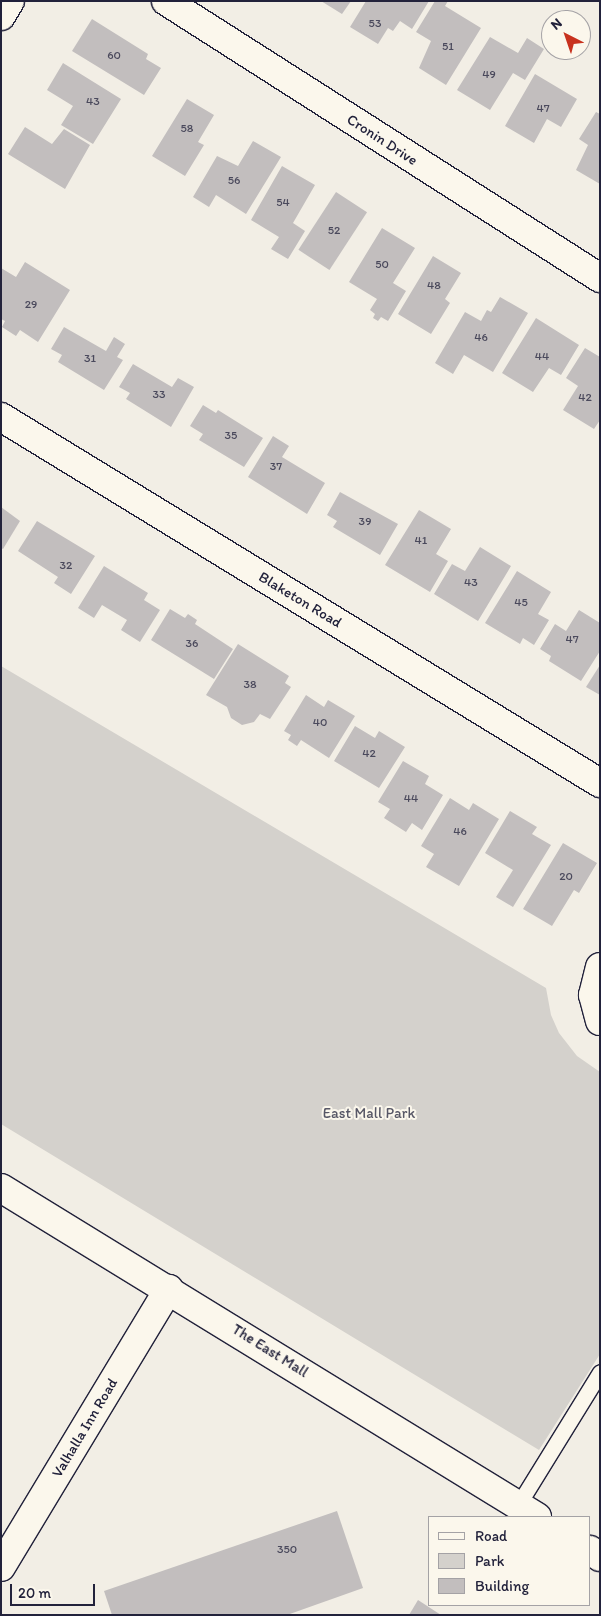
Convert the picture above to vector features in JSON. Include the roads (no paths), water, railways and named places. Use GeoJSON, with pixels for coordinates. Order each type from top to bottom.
{"type":"FeatureCollection","features":[{"type":"Feature","properties":{"kind":"street"},"geometry":{"type":"LineString","coordinates":[[1,16],[10,1]]}},
{"type":"Feature","properties":{"kind":"street","name":"Cronin Drive"},"geometry":{"type":"LineString","coordinates":[[166,1],[600,278]]}},
{"type":"Feature","properties":{"kind":"street","name":"Blaketon Road"},"geometry":{"type":"LineString","coordinates":[[1,417],[600,783]]}},
{"type":"Feature","properties":{"kind":"street"},"geometry":{"type":"LineString","coordinates":[[598,1019],[593,995],[600,967]]}},
{"type":"Feature","properties":{"kind":"street","name":"The East Mall"},"geometry":{"type":"LineString","coordinates":[[1,1188],[170,1289],[527,1511]]}},
{"type":"Feature","properties":{"kind":"street","name":"Valhalla Inn Road"},"geometry":{"type":"LineString","coordinates":[[1,1568],[170,1289]]}},
{"type":"Feature","properties":{"kind":"lane"},"geometry":{"type":"LineString","coordinates":[[527,1511],[600,1372]]}},
{"type":"Feature","properties":{"kind":"park label","name":"East Mall Park"},"geometry":{"type":"Point","coordinates":[369,1114]}}]}
